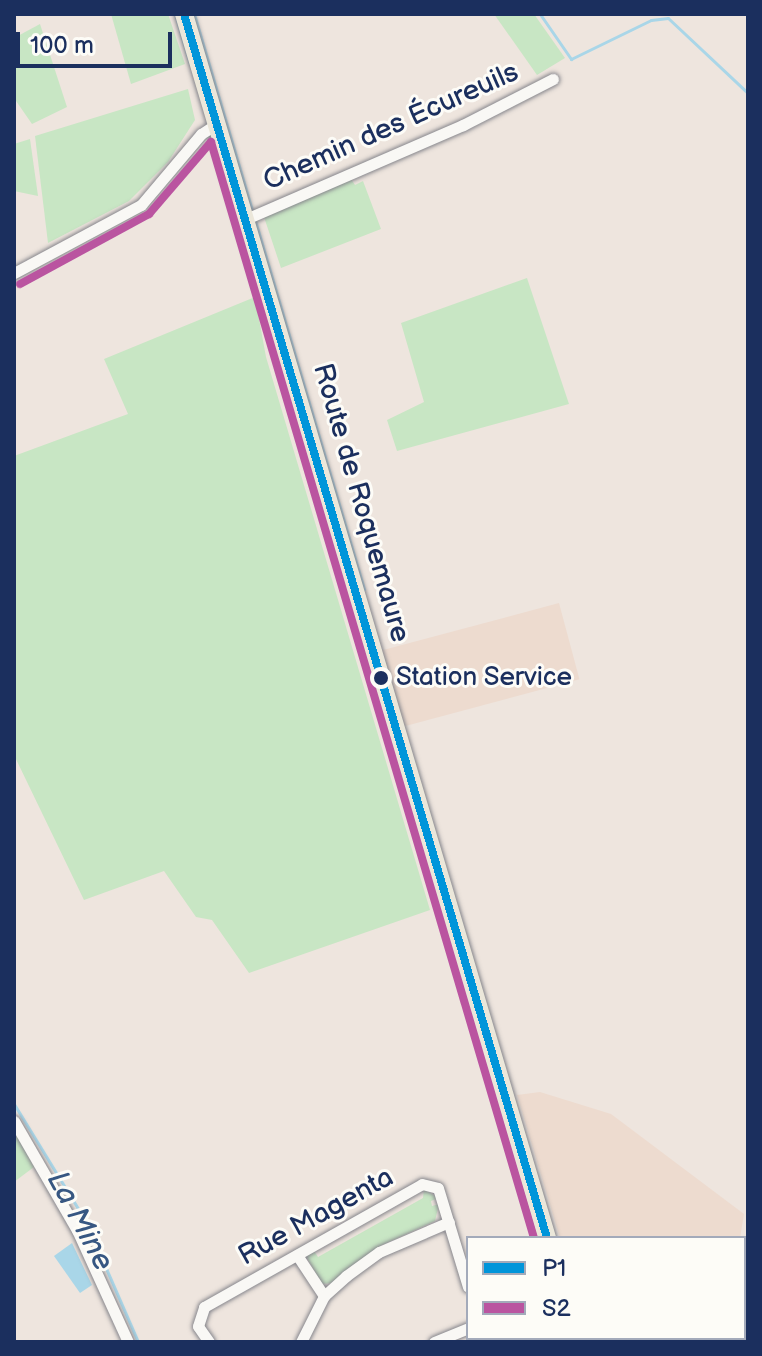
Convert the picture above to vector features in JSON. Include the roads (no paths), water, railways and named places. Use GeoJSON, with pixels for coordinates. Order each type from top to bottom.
{"type":"FeatureCollection","features":[{"type":"Feature","properties":{"kind":"main road","name":"Route de Roquemaure"},"geometry":{"type":"LineString","coordinates":[[184,14],[248,218],[546,1236]]}},
{"type":"Feature","properties":{"kind":"street","name":"Chemin des Écureuils"},"geometry":{"type":"LineString","coordinates":[[248,218],[463,125],[553,79]]}},
{"type":"Feature","properties":{"kind":"street"},"geometry":{"type":"LineString","coordinates":[[14,273],[141,205],[201,134],[218,123]]}},
{"type":"Feature","properties":{"kind":"street"},"geometry":{"type":"LineString","coordinates":[[14,1121],[77,1230],[128,1342]]}},
{"type":"Feature","properties":{"kind":"street","name":"Rue Magenta"},"geometry":{"type":"LineString","coordinates":[[209,1342],[198,1326],[204,1307],[422,1184],[438,1188],[466,1280]]}},
{"type":"Feature","properties":{"kind":"street"},"geometry":{"type":"LineString","coordinates":[[301,1342],[324,1296],[379,1252],[449,1222]]}},
{"type":"Feature","properties":{"kind":"street"},"geometry":{"type":"LineString","coordinates":[[297,1255],[324,1296]]}},
{"type":"Feature","properties":{"kind":"street"},"geometry":{"type":"LineString","coordinates":[[434,1342],[466,1329]]}},
{"type":"Feature","properties":{"kind":"water"},"geometry":{"type":"Polygon","coordinates":[[[72,1243],[92,1285],[80,1293],[54,1256],[72,1243]]]}},
{"type":"Feature","properties":{"kind":"waterway"},"geometry":{"type":"LineString","coordinates":[[175,14],[190,64]]}},
{"type":"Feature","properties":{"kind":"waterway"},"geometry":{"type":"LineString","coordinates":[[194,14],[364,589]]}},
{"type":"Feature","properties":{"kind":"waterway"},"geometry":{"type":"LineString","coordinates":[[540,14],[571,59],[651,20],[668,18],[748,93]]}},
{"type":"Feature","properties":{"kind":"waterway"},"geometry":{"type":"LineString","coordinates":[[457,966],[506,1131]]}},
{"type":"Feature","properties":{"kind":"waterway","name":"La Mine"},"geometry":{"type":"LineString","coordinates":[[14,1104],[85,1220],[138,1342]]}},
{"type":"Feature","properties":{"kind":"place","name":"Station Service"},"geometry":{"type":"Point","coordinates":[381,678]}}]}
